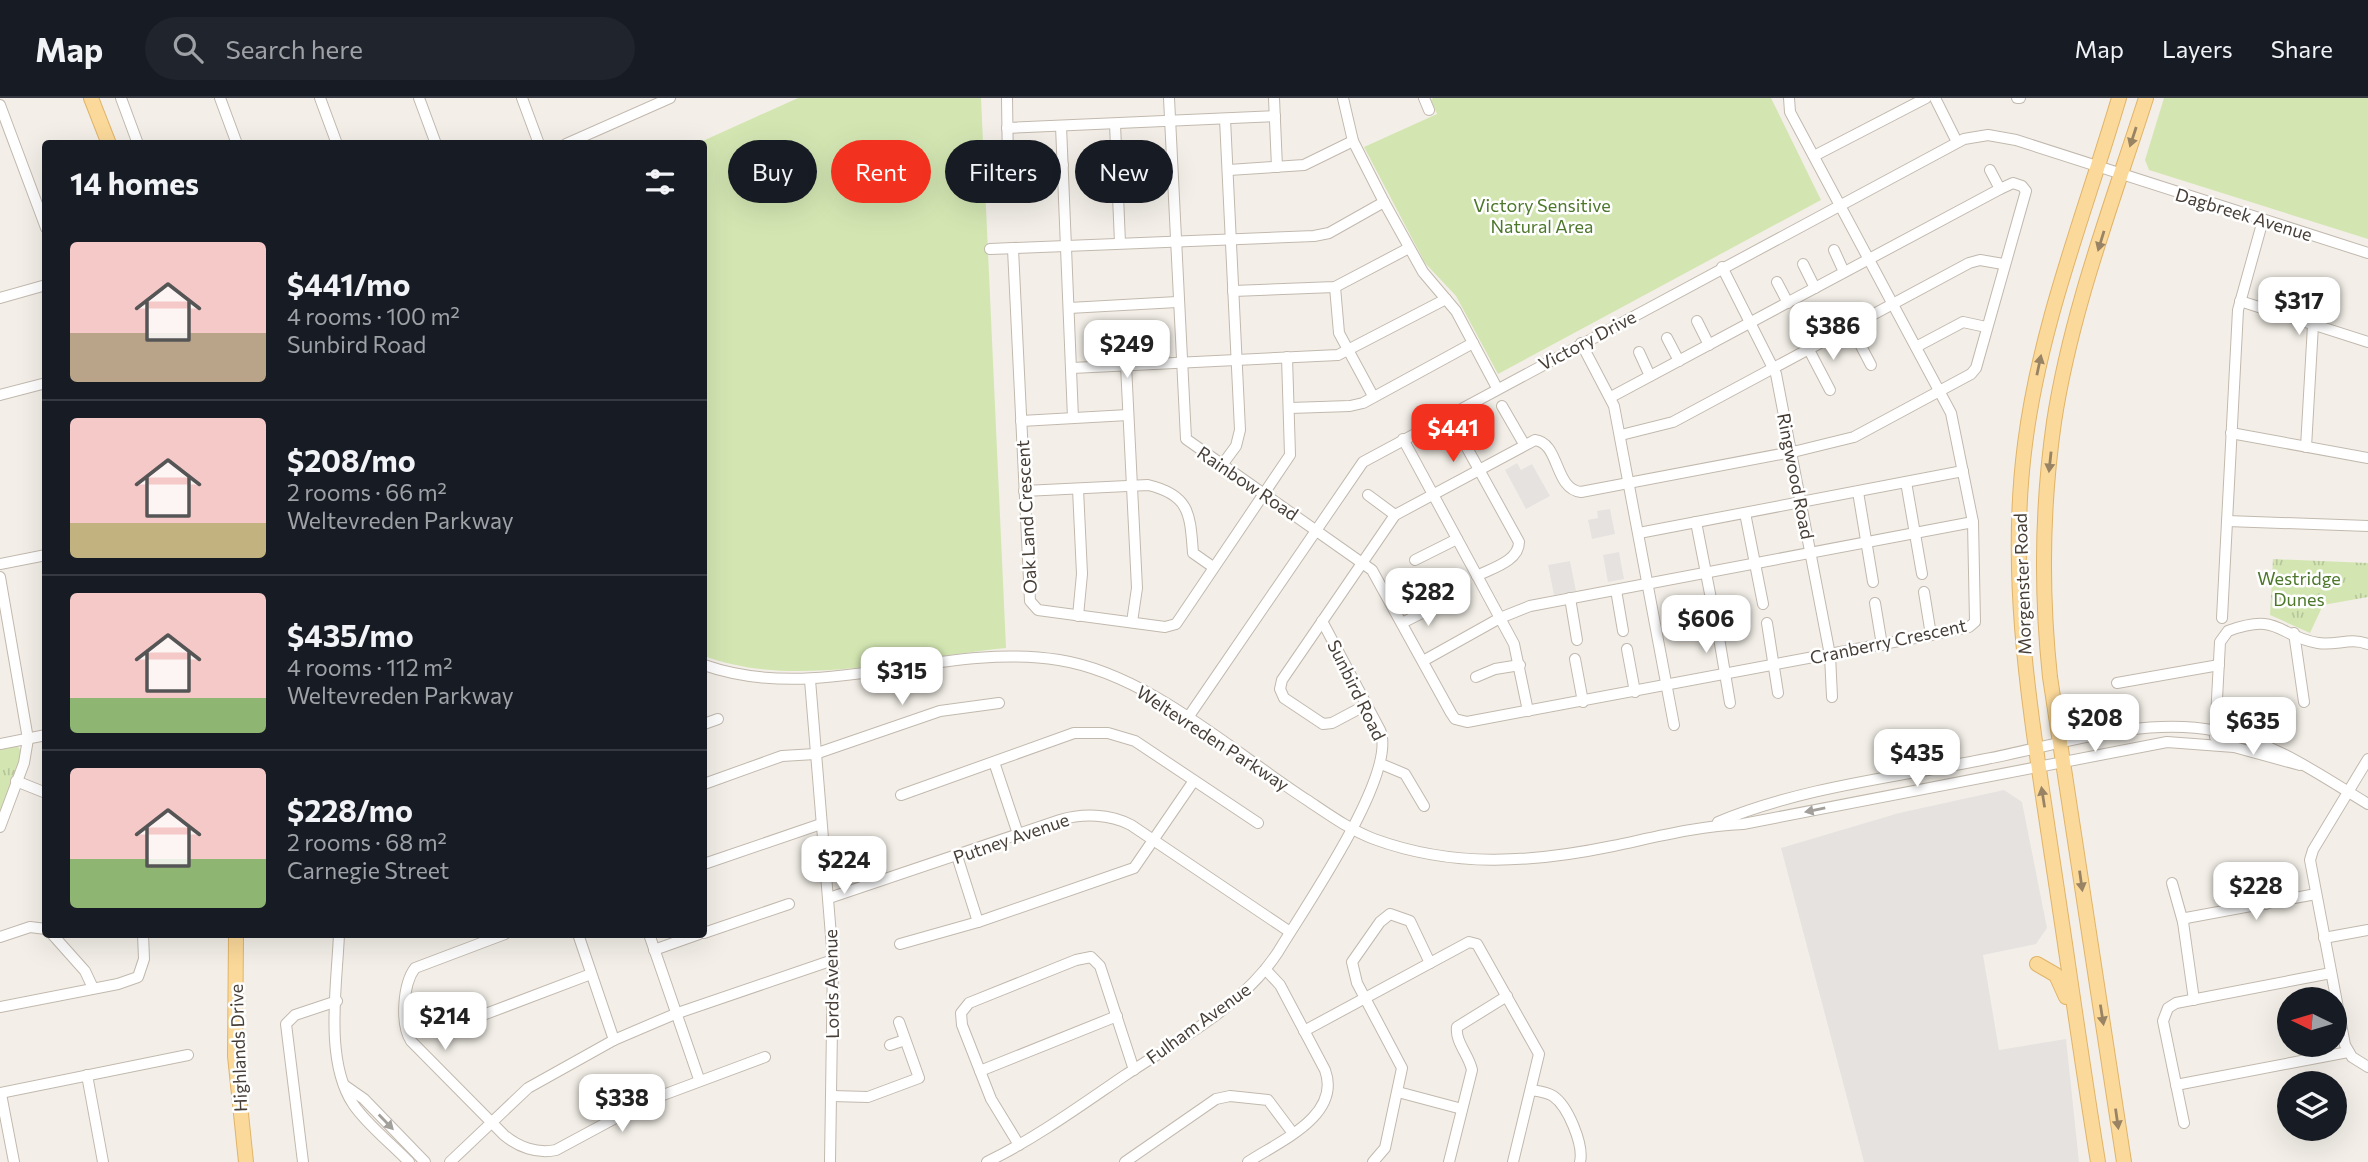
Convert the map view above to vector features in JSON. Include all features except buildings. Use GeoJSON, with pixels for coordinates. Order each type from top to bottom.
{"type":"FeatureCollection","features":[{"type":"Feature","properties":{"kind":"main road"},"geometry":{"type":"LineString","coordinates":[[91,98],[107,140]]}},
{"type":"Feature","properties":{"kind":"main road","name":"Morgenster Road"},"geometry":{"type":"LineString","coordinates":[[2098,1162],[2023,659],[2018,573],[2025,446],[2051,311],[2119,98]]}},
{"type":"Feature","properties":{"kind":"main road","name":"Morgenster Road"},"geometry":{"type":"LineString","coordinates":[[2124,1162],[2046,639],[2044,540],[2049,462],[2070,346],[2146,98]]}},
{"type":"Feature","properties":{"kind":"main road","name":"Highlands Drive"},"geometry":{"type":"LineString","coordinates":[[236,938],[235,1056],[246,1162]]}},
{"type":"Feature","properties":{"kind":"main road"},"geometry":{"type":"LineString","coordinates":[[2037,964],[2056,975],[2076,1014]]}},
{"type":"Feature","properties":{"kind":"street"},"geometry":{"type":"LineString","coordinates":[[121,98],[137,140]]}},
{"type":"Feature","properties":{"kind":"street"},"geometry":{"type":"LineString","coordinates":[[220,98],[236,140]]}},
{"type":"Feature","properties":{"kind":"street"},"geometry":{"type":"LineString","coordinates":[[320,98],[336,140]]}},
{"type":"Feature","properties":{"kind":"street"},"geometry":{"type":"LineString","coordinates":[[419,98],[435,140]]}},
{"type":"Feature","properties":{"kind":"street"},"geometry":{"type":"LineString","coordinates":[[523,98],[538,140]]}},
{"type":"Feature","properties":{"kind":"street"},"geometry":{"type":"LineString","coordinates":[[575,140],[670,98]]}},
{"type":"Feature","properties":{"kind":"street"},"geometry":{"type":"LineString","coordinates":[[1007,98],[1007,140]]}},
{"type":"Feature","properties":{"kind":"street","name":"Rainbow Road"},"geometry":{"type":"LineString","coordinates":[[1169,98],[1177,302],[1186,439],[1263,495],[1315,528]]}},
{"type":"Feature","properties":{"kind":"street"},"geometry":{"type":"LineString","coordinates":[[1274,98],[1277,167]]}},
{"type":"Feature","properties":{"kind":"street"},"geometry":{"type":"LineString","coordinates":[[1343,98],[1353,141],[1384,202],[1423,272],[1446,299],[1497,388]]}},
{"type":"Feature","properties":{"kind":"street"},"geometry":{"type":"LineString","coordinates":[[1424,98],[1429,110]]}},
{"type":"Feature","properties":{"kind":"street"},"geometry":{"type":"LineString","coordinates":[[1814,156],[1926,98]]}},
{"type":"Feature","properties":{"kind":"street"},"geometry":{"type":"LineString","coordinates":[[1936,98],[1957,142]]}},
{"type":"Feature","properties":{"kind":"street","name":"Cranberry Crescent"},"geometry":{"type":"LineString","coordinates":[[1315,528],[1362,561],[1377,577],[1451,713],[1459,721],[1583,702],[1969,627],[1976,620],[1973,522],[1951,413],[1814,156],[1789,101]]}},
{"type":"Feature","properties":{"kind":"street"},"geometry":{"type":"LineString","coordinates":[[0,105],[42,217]]}},
{"type":"Feature","properties":{"kind":"street"},"geometry":{"type":"LineString","coordinates":[[1007,128],[1275,116]]}},
{"type":"Feature","properties":{"kind":"street"},"geometry":{"type":"LineString","coordinates":[[1222,465],[1239,436],[1225,119]]}},
{"type":"Feature","properties":{"kind":"street"},"geometry":{"type":"LineString","coordinates":[[1115,124],[1120,243]]}},
{"type":"Feature","properties":{"kind":"street"},"geometry":{"type":"LineString","coordinates":[[1061,127],[1073,418]]}},
{"type":"Feature","properties":{"kind":"street","name":"Victory Drive"},"geometry":{"type":"LineString","coordinates":[[1187,719],[1363,461],[1957,142],[1978,135],[1997,136],[2098,168]]}},
{"type":"Feature","properties":{"kind":"street"},"geometry":{"type":"LineString","coordinates":[[1229,170],[1311,163],[1353,141]]}},
{"type":"Feature","properties":{"kind":"street","name":"Dagbreek Avenue"},"geometry":{"type":"LineString","coordinates":[[2098,168],[2368,253]]}},
{"type":"Feature","properties":{"kind":"street"},"geometry":{"type":"LineString","coordinates":[[1990,170],[2000,189]]}},
{"type":"Feature","properties":{"kind":"street"},"geometry":{"type":"LineString","coordinates":[[1502,406],[1524,444],[1535,440],[1544,443],[1568,486],[1575,491],[1791,452],[1854,437],[1971,374],[1976,368],[2025,191],[2022,186],[2014,183],[2000,189],[1611,397]]}},
{"type":"Feature","properties":{"kind":"street"},"geometry":{"type":"LineString","coordinates":[[990,249],[1323,234],[1384,202]]}},
{"type":"Feature","properties":{"kind":"street"},"geometry":{"type":"LineString","coordinates":[[2222,618],[2239,301],[2263,220]]}},
{"type":"Feature","properties":{"kind":"street"},"geometry":{"type":"LineString","coordinates":[[1233,292],[1335,287],[1409,248]]}},
{"type":"Feature","properties":{"kind":"street","name":"Oak Land Crescent"},"geometry":{"type":"LineString","coordinates":[[1013,249],[1032,608],[1171,627],[1290,455],[1287,356]]}},
{"type":"Feature","properties":{"kind":"street"},"geometry":{"type":"LineString","coordinates":[[1834,250],[1844,272]]}},
{"type":"Feature","properties":{"kind":"street"},"geometry":{"type":"LineString","coordinates":[[1621,435],[1673,422],[1773,366],[1974,261],[2003,264]]}},
{"type":"Feature","properties":{"kind":"street"},"geometry":{"type":"LineString","coordinates":[[1803,264],[1815,288]]}},
{"type":"Feature","properties":{"kind":"street","name":"Ringwood Road"},"geometry":{"type":"LineString","coordinates":[[1722,267],[1773,366],[1830,655],[1832,697]]}},
{"type":"Feature","properties":{"kind":"street"},"geometry":{"type":"LineString","coordinates":[[1777,282],[1788,303]]}},
{"type":"Feature","properties":{"kind":"street"},"geometry":{"type":"LineString","coordinates":[[0,298],[42,286]]}},
{"type":"Feature","properties":{"kind":"street"},"geometry":{"type":"LineString","coordinates":[[1335,287],[1338,329],[1373,397]]}},
{"type":"Feature","properties":{"kind":"street"},"geometry":{"type":"LineString","coordinates":[[1072,368],[1338,355],[1446,299]]}},
{"type":"Feature","properties":{"kind":"street"},"geometry":{"type":"LineString","coordinates":[[2239,301],[2368,342]]}},
{"type":"Feature","properties":{"kind":"street"},"geometry":{"type":"LineString","coordinates":[[1069,308],[1177,302]]}},
{"type":"Feature","properties":{"kind":"street"},"geometry":{"type":"LineString","coordinates":[[1697,321],[1709,345]]}},
{"type":"Feature","properties":{"kind":"street"},"geometry":{"type":"LineString","coordinates":[[1916,347],[1963,322],[1986,327]]}},
{"type":"Feature","properties":{"kind":"street"},"geometry":{"type":"LineString","coordinates":[[1850,325],[1871,365]]}},
{"type":"Feature","properties":{"kind":"street"},"geometry":{"type":"LineString","coordinates":[[2306,447],[2313,325]]}},
{"type":"Feature","properties":{"kind":"street"},"geometry":{"type":"LineString","coordinates":[[1667,338],[1679,361]]}},
{"type":"Feature","properties":{"kind":"street"},"geometry":{"type":"LineString","coordinates":[[1290,408],[1350,406],[1373,397],[1473,343]]}},
{"type":"Feature","properties":{"kind":"street"},"geometry":{"type":"LineString","coordinates":[[1581,343],[1611,397],[1621,435],[1674,725]]}},
{"type":"Feature","properties":{"kind":"street"},"geometry":{"type":"LineString","coordinates":[[1808,348],[1830,390]]}},
{"type":"Feature","properties":{"kind":"street"},"geometry":{"type":"LineString","coordinates":[[1639,352],[1650,376]]}},
{"type":"Feature","properties":{"kind":"street"},"geometry":{"type":"LineString","coordinates":[[1126,365],[1137,588],[1132,622]]}},
{"type":"Feature","properties":{"kind":"street"},"geometry":{"type":"LineString","coordinates":[[0,395],[42,384]]}},
{"type":"Feature","properties":{"kind":"street"},"geometry":{"type":"LineString","coordinates":[[1021,421],[1128,415]]}},
{"type":"Feature","properties":{"kind":"street"},"geometry":{"type":"LineString","coordinates":[[1456,428],[1519,547],[1513,558],[1477,576]]}},
{"type":"Feature","properties":{"kind":"street"},"geometry":{"type":"LineString","coordinates":[[2231,433],[2368,458]]}},
{"type":"Feature","properties":{"kind":"street"},"geometry":{"type":"LineString","coordinates":[[1404,439],[1500,618],[1520,665],[1528,711]]}},
{"type":"Feature","properties":{"kind":"street","name":"Sunbird Road"},"geometry":{"type":"LineString","coordinates":[[1353,829],[1362,816],[1381,764],[1384,738],[1322,621],[1395,515],[1524,444]]}},
{"type":"Feature","properties":{"kind":"street"},"geometry":{"type":"LineString","coordinates":[[1639,533],[1963,471]]}},
{"type":"Feature","properties":{"kind":"street"},"geometry":{"type":"LineString","coordinates":[[1906,482],[1922,575]]}},
{"type":"Feature","properties":{"kind":"street"},"geometry":{"type":"LineString","coordinates":[[1024,491],[1132,486],[1159,488],[1185,504],[1190,511],[1193,553],[1213,567]]}},
{"type":"Feature","properties":{"kind":"street"},"geometry":{"type":"LineString","coordinates":[[1077,616],[1082,574],[1078,489]]}},
{"type":"Feature","properties":{"kind":"street"},"geometry":{"type":"LineString","coordinates":[[1858,492],[1873,582]]}},
{"type":"Feature","properties":{"kind":"street"},"geometry":{"type":"LineString","coordinates":[[1368,495],[1395,515]]}},
{"type":"Feature","properties":{"kind":"street"},"geometry":{"type":"LineString","coordinates":[[1745,513],[1763,604]]}},
{"type":"Feature","properties":{"kind":"street"},"geometry":{"type":"LineString","coordinates":[[2227,521],[2368,526]]}},
{"type":"Feature","properties":{"kind":"street"},"geometry":{"type":"LineString","coordinates":[[1696,522],[1714,614]]}},
{"type":"Feature","properties":{"kind":"street"},"geometry":{"type":"LineString","coordinates":[[1423,661],[1500,618],[1530,606],[1973,522]]}},
{"type":"Feature","properties":{"kind":"street"},"geometry":{"type":"LineString","coordinates":[[1415,559],[1457,539]]}},
{"type":"Feature","properties":{"kind":"street"},"geometry":{"type":"LineString","coordinates":[[0,564],[42,556]]}},
{"type":"Feature","properties":{"kind":"street"},"geometry":{"type":"LineString","coordinates":[[0,577],[5,631],[28,738],[0,827]]}},
{"type":"Feature","properties":{"kind":"street"},"geometry":{"type":"LineString","coordinates":[[1616,590],[1623,631]]}},
{"type":"Feature","properties":{"kind":"street"},"geometry":{"type":"LineString","coordinates":[[1924,592],[1931,635]]}},
{"type":"Feature","properties":{"kind":"street"},"geometry":{"type":"LineString","coordinates":[[1570,598],[1577,640]]}},
{"type":"Feature","properties":{"kind":"street"},"geometry":{"type":"LineString","coordinates":[[1875,603],[1882,645]]}},
{"type":"Feature","properties":{"kind":"street"},"geometry":{"type":"LineString","coordinates":[[1402,624],[1440,604]]}},
{"type":"Feature","properties":{"kind":"street"},"geometry":{"type":"LineString","coordinates":[[1322,621],[1282,680],[1280,688],[1284,698],[1323,724],[1332,723],[1366,705]]}},
{"type":"Feature","properties":{"kind":"street"},"geometry":{"type":"LineString","coordinates":[[1767,623],[1779,693]]}},
{"type":"Feature","properties":{"kind":"street"},"geometry":{"type":"LineString","coordinates":[[2214,743],[2219,664],[2224,634],[2230,629],[2262,623],[2318,643],[2351,640],[2368,644]]}},
{"type":"Feature","properties":{"kind":"street"},"geometry":{"type":"LineString","coordinates":[[1718,632],[1730,703]]}},
{"type":"Feature","properties":{"kind":"street"},"geometry":{"type":"LineString","coordinates":[[2294,633],[2304,702]]}},
{"type":"Feature","properties":{"kind":"street"},"geometry":{"type":"LineString","coordinates":[[1627,649],[1635,692]]}},
{"type":"Feature","properties":{"kind":"street","name":"Weltevreden Parkway"},"geometry":{"type":"LineString","coordinates":[[707,666],[766,679],[810,680],[987,658],[1041,658],[1079,664],[1116,677],[1187,719],[1353,829],[1373,838],[1440,857],[1500,862],[1566,855],[1711,825],[1743,824],[2167,742],[2214,743],[2300,765]]}},
{"type":"Feature","properties":{"kind":"street"},"geometry":{"type":"LineString","coordinates":[[1575,659],[1583,702]]}},
{"type":"Feature","properties":{"kind":"street"},"geometry":{"type":"LineString","coordinates":[[2117,683],[2219,664]]}},
{"type":"Feature","properties":{"kind":"street"},"geometry":{"type":"LineString","coordinates":[[1476,677],[1495,669],[1520,665]]}},
{"type":"Feature","properties":{"kind":"street","name":"Lords Avenue"},"geometry":{"type":"LineString","coordinates":[[810,680],[833,960],[830,1162]]}},
{"type":"Feature","properties":{"kind":"street"},"geometry":{"type":"LineString","coordinates":[[707,783],[782,756],[815,754],[940,711],[999,703]]}},
{"type":"Feature","properties":{"kind":"street"},"geometry":{"type":"LineString","coordinates":[[707,723],[718,719]]}},
{"type":"Feature","properties":{"kind":"street","name":"Weltevreden Parkway"},"geometry":{"type":"LineString","coordinates":[[1711,825],[1740,813],[1801,796],[2061,744],[2160,728],[2216,730],[2265,744],[2284,752],[2300,765],[2368,804]]}},
{"type":"Feature","properties":{"kind":"street"},"geometry":{"type":"LineString","coordinates":[[901,795],[1074,733],[1092,731],[1135,741],[1258,823]]}},
{"type":"Feature","properties":{"kind":"street"},"geometry":{"type":"LineString","coordinates":[[0,744],[42,736]]}},
{"type":"Feature","properties":{"kind":"street"},"geometry":{"type":"LineString","coordinates":[[2368,759],[2312,853],[2316,894],[2348,1052],[2368,1067]]}},
{"type":"Feature","properties":{"kind":"street"},"geometry":{"type":"LineString","coordinates":[[994,762],[1018,834]]}},
{"type":"Feature","properties":{"kind":"street"},"geometry":{"type":"LineString","coordinates":[[1381,764],[1405,774],[1424,806]]}},
{"type":"Feature","properties":{"kind":"street"},"geometry":{"type":"LineString","coordinates":[[16,781],[42,791]]}},
{"type":"Feature","properties":{"kind":"street"},"geometry":{"type":"LineString","coordinates":[[900,944],[978,922],[1134,868],[1194,782]]}},
{"type":"Feature","properties":{"kind":"street","name":"Putney Avenue"},"geometry":{"type":"LineString","coordinates":[[829,898],[1070,817],[1086,815],[1125,822],[1290,932]]}},
{"type":"Feature","properties":{"kind":"street"},"geometry":{"type":"LineString","coordinates":[[707,863],[821,824]]}},
{"type":"Feature","properties":{"kind":"street","name":"Fulham Avenue"},"geometry":{"type":"LineString","coordinates":[[987,1162],[1019,1145],[1215,1015],[1266,970],[1353,829]]}},
{"type":"Feature","properties":{"kind":"street"},"geometry":{"type":"LineString","coordinates":[[957,856],[978,922]]}},
{"type":"Feature","properties":{"kind":"street"},"geometry":{"type":"LineString","coordinates":[[2259,870],[2266,904]]}},
{"type":"Feature","properties":{"kind":"street"},"geometry":{"type":"LineString","coordinates":[[2172,883],[2183,922],[2194,1000]]}},
{"type":"Feature","properties":{"kind":"street"},"geometry":{"type":"LineString","coordinates":[[2183,922],[2188,918],[2316,894]]}},
{"type":"Feature","properties":{"kind":"street"},"geometry":{"type":"LineString","coordinates":[[707,932],[789,904]]}},
{"type":"Feature","properties":{"kind":"street"},"geometry":{"type":"LineString","coordinates":[[1373,1162],[1385,1148],[1398,1092],[1400,1063],[1352,972],[1352,962],[1387,915],[1404,916],[1410,920],[1430,964]]}},
{"type":"Feature","properties":{"kind":"street"},"geometry":{"type":"LineString","coordinates":[[0,937],[30,927],[42,928]]}},
{"type":"Feature","properties":{"kind":"street"},"geometry":{"type":"LineString","coordinates":[[2325,938],[2368,930]]}},
{"type":"Feature","properties":{"kind":"street"},"geometry":{"type":"LineString","coordinates":[[56,938],[85,971],[93,988]]}},
{"type":"Feature","properties":{"kind":"street"},"geometry":{"type":"LineString","coordinates":[[0,1006],[138,977],[144,959],[143,938]]}},
{"type":"Feature","properties":{"kind":"street"},"geometry":{"type":"LineString","coordinates":[[339,938],[337,1061],[344,1085],[358,1111],[409,1162]]}},
{"type":"Feature","properties":{"kind":"street"},"geometry":{"type":"LineString","coordinates":[[494,938],[420,965],[411,973],[407,985],[408,1035],[491,1122],[519,1145],[551,1151],[584,1137],[647,1101],[699,1079],[765,1057]]}},
{"type":"Feature","properties":{"kind":"street"},"geometry":{"type":"LineString","coordinates":[[579,938],[614,1040]]}},
{"type":"Feature","properties":{"kind":"street"},"geometry":{"type":"LineString","coordinates":[[650,938],[699,1079]]}},
{"type":"Feature","properties":{"kind":"street"},"geometry":{"type":"LineString","coordinates":[[654,950],[687,938]]}},
{"type":"Feature","properties":{"kind":"street"},"geometry":{"type":"LineString","coordinates":[[1304,1031],[1469,942],[1475,943],[1482,949],[1539,1054],[1513,1162]]}},
{"type":"Feature","properties":{"kind":"street"},"geometry":{"type":"LineString","coordinates":[[1019,1145],[996,1108],[980,1071],[961,1018],[965,1006],[1088,957],[1100,966],[1134,1070]]}},
{"type":"Feature","properties":{"kind":"street"},"geometry":{"type":"LineString","coordinates":[[450,1162],[528,1088],[614,1040],[676,1014],[833,960]]}},
{"type":"Feature","properties":{"kind":"street"},"geometry":{"type":"LineString","coordinates":[[1248,1162],[1317,1115],[1323,1104],[1328,1082],[1325,1070],[1280,985],[1266,970]]}},
{"type":"Feature","properties":{"kind":"street"},"geometry":{"type":"LineString","coordinates":[[2184,1123],[2163,1017],[2173,1004],[2331,973]]}},
{"type":"Feature","properties":{"kind":"street"},"geometry":{"type":"LineString","coordinates":[[475,1018],[591,974]]}},
{"type":"Feature","properties":{"kind":"street"},"geometry":{"type":"LineString","coordinates":[[1449,1162],[1472,1070],[1457,1036],[1457,1027],[1507,996]]}},
{"type":"Feature","properties":{"kind":"street"},"geometry":{"type":"LineString","coordinates":[[303,1162],[286,1024],[295,1015],[337,1001]]}},
{"type":"Feature","properties":{"kind":"street"},"geometry":{"type":"LineString","coordinates":[[980,1071],[1117,1016]]}},
{"type":"Feature","properties":{"kind":"street"},"geometry":{"type":"LineString","coordinates":[[832,1096],[868,1097],[919,1078],[899,1022]]}},
{"type":"Feature","properties":{"kind":"street"},"geometry":{"type":"LineString","coordinates":[[890,1045],[905,1040]]}},
{"type":"Feature","properties":{"kind":"street"},"geometry":{"type":"LineString","coordinates":[[2176,1085],[2348,1052]]}},
{"type":"Feature","properties":{"kind":"street"},"geometry":{"type":"LineString","coordinates":[[14,1162],[0,1093],[188,1055]]}},
{"type":"Feature","properties":{"kind":"street"},"geometry":{"type":"LineString","coordinates":[[87,1075],[103,1162]]}},
{"type":"Feature","properties":{"kind":"street"},"geometry":{"type":"LineString","coordinates":[[344,1085],[365,1099],[425,1162]]}},
{"type":"Feature","properties":{"kind":"street"},"geometry":{"type":"LineString","coordinates":[[1531,1090],[1549,1094],[1558,1100],[1580,1141],[1580,1162]]}},
{"type":"Feature","properties":{"kind":"street"},"geometry":{"type":"LineString","coordinates":[[1398,1092],[1462,1109]]}},
{"type":"Feature","properties":{"kind":"street"},"geometry":{"type":"LineString","coordinates":[[1125,1162],[1224,1096],[1268,1100],[1292,1132]]}},
{"type":"Feature","properties":{"kind":"green space"},"geometry":{"type":"Polygon","coordinates":[[[798,98],[981,98],[983,140],[945,140],[945,203],[986,203],[1006,648],[814,671],[739,666],[707,657],[707,140],[705,140],[798,98]]]}},
{"type":"Feature","properties":{"kind":"green space","name":"Victory Sensitive Natural Area"},"geometry":{"type":"Polygon","coordinates":[[[1771,98],[1821,200],[1498,374],[1456,296],[1425,263],[1364,147],[1437,114],[1431,100],[1771,98]]]}},
{"type":"Feature","properties":{"kind":"green space"},"geometry":{"type":"Polygon","coordinates":[[[2164,98],[2368,98],[2368,239],[2149,170],[2145,160],[2164,98]]]}},
{"type":"Feature","properties":{"kind":"green space","name":"Westridge Dunes"},"geometry":{"type":"Polygon","coordinates":[[[2273,559],[2368,563],[2368,597],[2323,605],[2310,633],[2270,615],[2273,559]]]}},
{"type":"Feature","properties":{"kind":"green space"},"geometry":{"type":"Polygon","coordinates":[[[17,745],[22,753],[0,812],[0,747],[17,745]]]}},
{"type":"Feature","properties":{"kind":"shaded area"},"geometry":{"type":"Polygon","coordinates":[[[1517,463],[1521,470],[1532,464],[1550,496],[1526,509],[1505,470],[1517,463]]]}},
{"type":"Feature","properties":{"kind":"shaded area"},"geometry":{"type":"Polygon","coordinates":[[[1610,509],[1615,534],[1592,539],[1588,520],[1598,518],[1597,511],[1610,509]]]}},
{"type":"Feature","properties":{"kind":"shaded area"},"geometry":{"type":"Polygon","coordinates":[[[1619,552],[1624,579],[1608,582],[1603,555],[1619,552]]]}},
{"type":"Feature","properties":{"kind":"shaded area"},"geometry":{"type":"Polygon","coordinates":[[[1570,561],[1576,591],[1554,595],[1548,565],[1570,561]]]}},
{"type":"Feature","properties":{"kind":"shaded area"},"geometry":{"type":"Polygon","coordinates":[[[2004,790],[2022,802],[2047,928],[2036,944],[1983,955],[1999,1050],[2066,1039],[2079,1162],[1864,1162],[1781,848],[1899,813],[2004,790]]]}}]}
